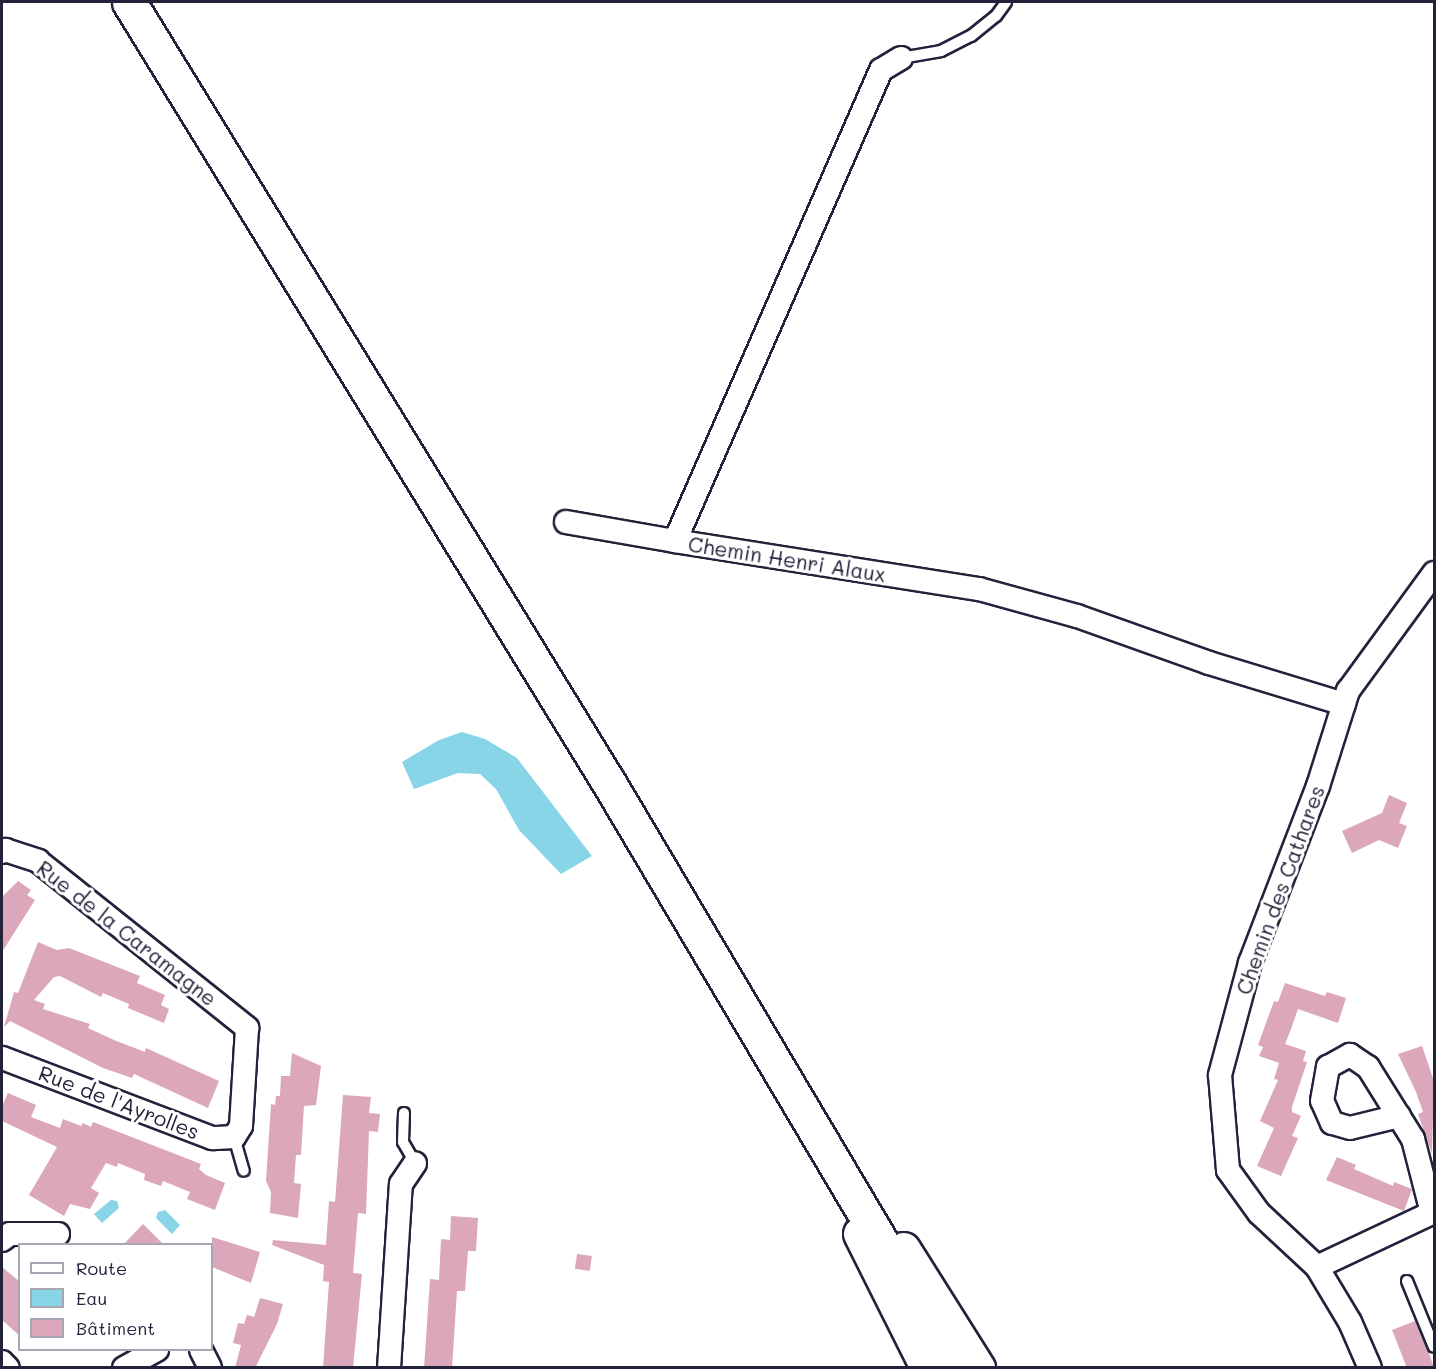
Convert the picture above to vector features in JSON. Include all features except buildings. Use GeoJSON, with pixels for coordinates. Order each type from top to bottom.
{"type":"FeatureCollection","features":[{"type":"Feature","properties":{"kind":"main road"},"geometry":{"type":"LineString","coordinates":[[129,2],[609,783],[763,1047],[892,1260],[950,1368]]}},
{"type":"Feature","properties":{"kind":"main road"},"geometry":{"type":"LineString","coordinates":[[609,783],[787,1055],[979,1368]]}},
{"type":"Feature","properties":{"kind":"main road"},"geometry":{"type":"LineString","coordinates":[[763,1047],[927,1368]]}},
{"type":"Feature","properties":{"kind":"main road"},"geometry":{"type":"LineString","coordinates":[[904,1249],[967,1368]]}},
{"type":"Feature","properties":{"kind":"street","name":"Chemin Henri Alaux"},"geometry":{"type":"LineString","coordinates":[[901,58],[881,70],[675,541],[979,589],[1077,616],[1209,663],[1344,704]]}},
{"type":"Feature","properties":{"kind":"street"},"geometry":{"type":"LineString","coordinates":[[566,522],[675,541]]}},
{"type":"Feature","properties":{"kind":"street","name":"Chemin des Cathares"},"geometry":{"type":"LineString","coordinates":[[1370,1368],[1350,1322],[1317,1267],[1259,1213],[1228,1170],[1220,1075],[1250,963],[1318,786],[1348,691],[1382,640],[1434,573]]}},
{"type":"Feature","properties":{"kind":"street","name":"Rue de la Caramagne"},"geometry":{"type":"LineString","coordinates":[[2,852],[38,861],[247,1028],[241,1126],[234,1137]]}},
{"type":"Feature","properties":{"kind":"street","name":"Rue de l'Ayrolles"},"geometry":{"type":"LineString","coordinates":[[2,1058],[212,1137],[234,1137]]}},
{"type":"Feature","properties":{"kind":"street"},"geometry":{"type":"LineString","coordinates":[[1317,1267],[1433,1212],[1413,1139],[1399,1116]]}},
{"type":"Feature","properties":{"kind":"street"},"geometry":{"type":"LineString","coordinates":[[389,1368],[401,1184],[415,1163]]}},
{"type":"Feature","properties":{"kind":"street"},"geometry":{"type":"LineString","coordinates":[[2,1240],[10,1234],[58,1234]]}},
{"type":"Feature","properties":{"kind":"street"},"geometry":{"type":"LineString","coordinates":[[124,1368],[156,1351]]}},
{"type":"Feature","properties":{"kind":"street"},"geometry":{"type":"LineString","coordinates":[[202,1351],[210,1368]]}},
{"type":"Feature","properties":{"kind":"street"},"geometry":{"type":"LineString","coordinates":[[2,1362],[8,1368]]}},
{"type":"Feature","properties":{"kind":"lane"},"geometry":{"type":"LineString","coordinates":[[901,58],[940,51],[972,36],[996,16],[1006,2]]}},
{"type":"Feature","properties":{"kind":"lane"},"geometry":{"type":"LineString","coordinates":[[404,1113],[404,1142],[415,1163]]}},
{"type":"Feature","properties":{"kind":"lane"},"geometry":{"type":"LineString","coordinates":[[234,1137],[244,1171]]}},
{"type":"Feature","properties":{"kind":"lane"},"geometry":{"type":"LineString","coordinates":[[1407,1281],[1434,1347]]}},
{"type":"Feature","properties":{"kind":"water"},"geometry":{"type":"Polygon","coordinates":[[[462,732],[485,739],[517,758],[592,856],[561,874],[519,830],[496,789],[480,774],[458,773],[414,789],[402,762],[439,740],[462,732]]]}},
{"type":"Feature","properties":{"kind":"water"},"geometry":{"type":"Polygon","coordinates":[[[111,1200],[117,1201],[119,1208],[102,1223],[94,1214],[111,1200]]]}},
{"type":"Feature","properties":{"kind":"water"},"geometry":{"type":"Polygon","coordinates":[[[165,1210],[180,1225],[172,1234],[156,1218],[158,1212],[165,1210]]]}}]}
